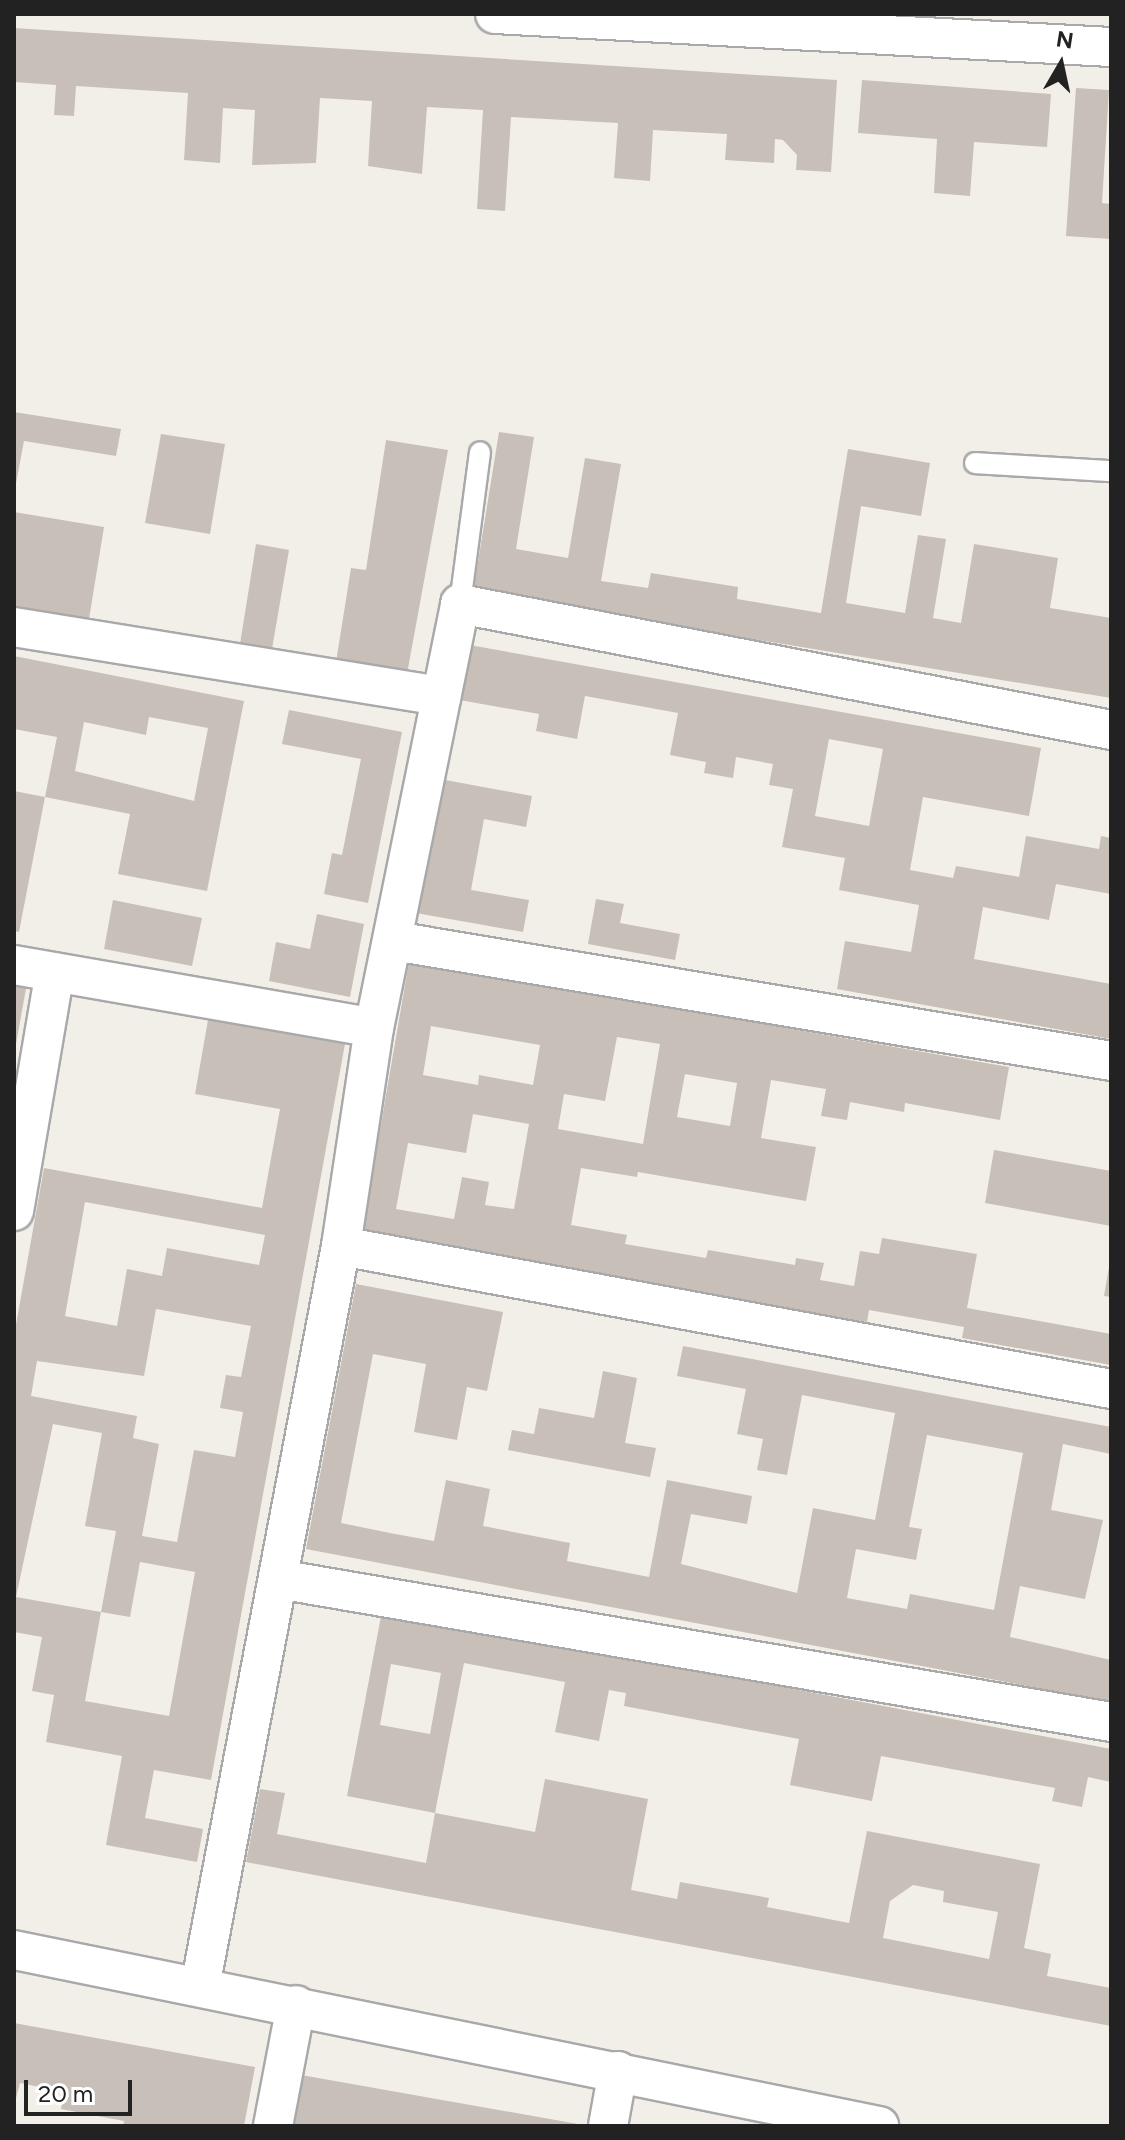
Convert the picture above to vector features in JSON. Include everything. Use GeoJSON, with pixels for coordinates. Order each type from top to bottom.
{"type":"FeatureCollection","features":[{"type":"Feature","properties":{"kind":"street"},"geometry":{"type":"LineString","coordinates":[[495,14],[1111,47]]}},
{"type":"Feature","properties":{"kind":"street"},"geometry":{"type":"LineString","coordinates":[[200,1987],[341,1246],[374,1028],[460,604],[1111,730]]}},
{"type":"Feature","properties":{"kind":"street"},"geometry":{"type":"LineString","coordinates":[[14,627],[441,696]]}},
{"type":"Feature","properties":{"kind":"street"},"geometry":{"type":"LineString","coordinates":[[394,941],[1111,1061]]}},
{"type":"Feature","properties":{"kind":"street"},"geometry":{"type":"LineString","coordinates":[[14,965],[374,1028]]}},
{"type":"Feature","properties":{"kind":"street"},"geometry":{"type":"LineString","coordinates":[[14,1211],[55,972]]}},
{"type":"Feature","properties":{"kind":"street"},"geometry":{"type":"LineString","coordinates":[[341,1246],[1111,1389]]}},
{"type":"Feature","properties":{"kind":"street"},"geometry":{"type":"LineString","coordinates":[[278,1579],[1111,1722]]}},
{"type":"Feature","properties":{"kind":"street"},"geometry":{"type":"LineString","coordinates":[[14,1950],[879,2126]]}},
{"type":"Feature","properties":{"kind":"street"},"geometry":{"type":"LineString","coordinates":[[273,2126],[296,2005]]}},
{"type":"Feature","properties":{"kind":"street"},"geometry":{"type":"LineString","coordinates":[[608,2126],[618,2071]]}},
{"type":"Feature","properties":{"kind":"lane"},"geometry":{"type":"LineString","coordinates":[[460,604],[480,452]]}},
{"type":"Feature","properties":{"kind":"lane"},"geometry":{"type":"LineString","coordinates":[[975,463],[1111,471]]}},
{"type":"Feature","properties":{"kind":"building"},"geometry":{"type":"Polygon","coordinates":[[[14,28],[837,80],[831,172],[796,170],[797,155],[783,140],[775,139],[774,163],[725,160],[727,134],[653,130],[650,181],[614,178],[618,123],[511,117],[505,211],[477,209],[483,110],[427,107],[422,174],[368,166],[372,101],[320,98],[316,163],[252,165],[255,110],[223,108],[220,163],[184,160],[188,93],[76,86],[74,116],[54,115],[56,85],[14,82],[14,28]]]}},
{"type":"Feature","properties":{"kind":"building"},"geometry":{"type":"Polygon","coordinates":[[[862,80],[1051,94],[1047,147],[974,142],[970,196],[934,193],[937,139],[858,133],[862,80]]]}},
{"type":"Feature","properties":{"kind":"building"},"geometry":{"type":"Polygon","coordinates":[[[1076,88],[1109,90],[1102,203],[1111,204],[1111,239],[1066,236],[1076,88]]]}},
{"type":"Feature","properties":{"kind":"building"},"geometry":{"type":"Polygon","coordinates":[[[14,412],[121,429],[116,456],[24,441],[14,494],[14,412]]]}},
{"type":"Feature","properties":{"kind":"building"},"geometry":{"type":"Polygon","coordinates":[[[499,432],[534,437],[516,549],[568,558],[585,458],[621,464],[601,581],[648,588],[651,573],[738,587],[737,599],[821,613],[848,449],[930,463],[921,516],[861,506],[846,603],[905,613],[918,535],[946,539],[933,618],[961,623],[974,544],[1058,558],[1050,608],[1111,618],[1111,698],[473,593],[499,432]]]}},
{"type":"Feature","properties":{"kind":"building"},"geometry":{"type":"Polygon","coordinates":[[[161,434],[225,444],[210,534],[145,523],[161,434]]]}},
{"type":"Feature","properties":{"kind":"building"},"geometry":{"type":"Polygon","coordinates":[[[386,440],[448,450],[407,674],[336,662],[351,568],[366,570],[386,440]]]}},
{"type":"Feature","properties":{"kind":"building"},"geometry":{"type":"Polygon","coordinates":[[[14,512],[104,527],[89,619],[14,607],[14,512]]]}},
{"type":"Feature","properties":{"kind":"building"},"geometry":{"type":"Polygon","coordinates":[[[256,544],[289,550],[272,649],[240,644],[256,544]]]}},
{"type":"Feature","properties":{"kind":"building"},"geometry":{"type":"Polygon","coordinates":[[[464,644],[1041,748],[1029,816],[923,797],[910,870],[953,878],[956,866],[1019,877],[1026,836],[1099,849],[1101,836],[1111,838],[1111,894],[1056,884],[1049,920],[983,907],[974,959],[1111,984],[1111,1039],[837,989],[845,941],[911,952],[919,905],[839,890],[845,858],[782,847],[793,789],[769,785],[773,764],[736,757],[733,778],[704,773],[706,762],[670,755],[678,713],[585,696],[577,739],[536,731],[539,714],[454,699],[464,644]],[[829,739],[815,816],[869,826],[883,749],[829,739]]]}},
{"type":"Feature","properties":{"kind":"building"},"geometry":{"type":"Polygon","coordinates":[[[14,656],[244,701],[207,891],[118,874],[130,814],[45,797],[57,737],[14,729],[14,656]],[[149,717],[146,735],[84,722],[75,771],[194,801],[208,728],[149,717]]]}},
{"type":"Feature","properties":{"kind":"building"},"geometry":{"type":"Polygon","coordinates":[[[289,710],[402,732],[368,903],[324,894],[332,853],[342,855],[361,759],[282,744],[289,710]]]}},
{"type":"Feature","properties":{"kind":"building"},"geometry":{"type":"Polygon","coordinates":[[[440,779],[532,796],[526,827],[484,819],[471,890],[529,900],[523,932],[416,913],[440,779]]]}},
{"type":"Feature","properties":{"kind":"building"},"geometry":{"type":"Polygon","coordinates":[[[14,791],[45,797],[19,932],[14,931],[14,791]]]}},
{"type":"Feature","properties":{"kind":"building"},"geometry":{"type":"Polygon","coordinates":[[[596,899],[624,904],[620,923],[680,934],[675,960],[588,944],[596,899]]]}},
{"type":"Feature","properties":{"kind":"building"},"geometry":{"type":"Polygon","coordinates":[[[113,900],[202,918],[192,966],[104,949],[113,900]]]}},
{"type":"Feature","properties":{"kind":"building"},"geometry":{"type":"Polygon","coordinates":[[[317,914],[364,924],[350,997],[269,981],[276,942],[310,949],[317,914]]]}},
{"type":"Feature","properties":{"kind":"building"},"geometry":{"type":"Polygon","coordinates":[[[409,962],[1009,1067],[1000,1120],[905,1103],[904,1112],[850,1102],[847,1120],[821,1116],[826,1089],[771,1080],[761,1138],[816,1147],[806,1201],[638,1172],[637,1177],[581,1168],[571,1225],[627,1235],[625,1244],[706,1258],[708,1250],[795,1265],[796,1258],[824,1263],[820,1280],[854,1286],[860,1251],[879,1254],[882,1238],[977,1254],[967,1308],[1111,1334],[1111,1365],[962,1338],[964,1327],[869,1310],[867,1322],[362,1234],[409,962]],[[431,1026],[423,1075],[478,1085],[479,1075],[533,1085],[540,1045],[431,1026]],[[617,1037],[605,1101],[564,1094],[558,1129],[643,1144],[660,1044],[617,1037]],[[685,1074],[677,1117],[730,1126],[737,1083],[685,1074]],[[473,1114],[466,1153],[408,1143],[396,1209],[454,1219],[462,1177],[489,1182],[485,1205],[514,1209],[529,1124],[473,1114]]]}},
{"type":"Feature","properties":{"kind":"building"},"geometry":{"type":"Polygon","coordinates":[[[14,981],[27,983],[16,1044],[14,1044],[14,981]]]}},
{"type":"Feature","properties":{"kind":"building"},"geometry":{"type":"Polygon","coordinates":[[[208,1020],[345,1044],[211,1780],[154,1770],[145,1818],[203,1829],[197,1862],[106,1845],[122,1756],[46,1742],[54,1695],[32,1691],[42,1637],[14,1632],[14,1336],[44,1168],[262,1208],[280,1109],[195,1094],[208,1020]],[[85,1202],[65,1316],[117,1326],[127,1269],[162,1276],[167,1248],[259,1265],[265,1235],[85,1202]],[[156,1309],[144,1376],[37,1361],[31,1396],[137,1416],[133,1438],[159,1444],[142,1536],[177,1542],[194,1450],[235,1457],[243,1412],[220,1408],[226,1375],[241,1377],[251,1326],[156,1309]],[[53,1424],[16,1597],[101,1612],[116,1531],[85,1526],[102,1433],[53,1424]],[[140,1562],[130,1617],[101,1612],[85,1701],[169,1716],[195,1572],[140,1562]]]}},
{"type":"Feature","properties":{"kind":"building"},"geometry":{"type":"Polygon","coordinates":[[[994,1150],[1111,1171],[1111,1226],[985,1203],[994,1150]]]}},
{"type":"Feature","properties":{"kind":"building"},"geometry":{"type":"Polygon","coordinates":[[[1111,1268],[1111,1297],[1104,1296],[1111,1268]]]}},
{"type":"Feature","properties":{"kind":"building"},"geometry":{"type":"Polygon","coordinates":[[[356,1284],[503,1312],[487,1391],[467,1387],[457,1440],[414,1432],[426,1364],[373,1354],[341,1523],[395,1534],[434,1541],[446,1480],[490,1489],[483,1526],[570,1543],[567,1561],[649,1577],[667,1480],[752,1496],[747,1524],[691,1514],[681,1564],[797,1593],[813,1508],[875,1520],[895,1413],[802,1395],[787,1475],[757,1470],[763,1439],[737,1434],[746,1389],[677,1376],[683,1346],[1111,1427],[1111,1454],[1063,1444],[1051,1510],[1103,1520],[1085,1599],[1020,1586],[1010,1637],[1111,1660],[1111,1702],[306,1549],[356,1284]],[[927,1435],[909,1527],[922,1529],[916,1560],[856,1549],[847,1598],[907,1609],[910,1594],[994,1610],[1023,1453],[927,1435]]]}},
{"type":"Feature","properties":{"kind":"building"},"geometry":{"type":"Polygon","coordinates":[[[603,1371],[637,1378],[625,1443],[656,1448],[650,1477],[508,1450],[512,1430],[534,1434],[539,1408],[594,1418],[603,1371]]]}},
{"type":"Feature","properties":{"kind":"building"},"geometry":{"type":"Polygon","coordinates":[[[382,1611],[1111,1749],[1111,1782],[1088,1777],[1082,1807],[1052,1801],[1055,1788],[881,1756],[872,1801],[790,1785],[799,1739],[624,1706],[626,1693],[609,1690],[599,1741],[555,1732],[565,1682],[464,1663],[435,1813],[347,1796],[382,1611]],[[391,1664],[380,1725],[430,1734],[441,1673],[391,1664]]]}},
{"type":"Feature","properties":{"kind":"building"},"geometry":{"type":"Polygon","coordinates":[[[545,1779],[648,1799],[631,1890],[677,1899],[680,1882],[769,1898],[767,1907],[849,1923],[867,1831],[1040,1864],[1024,1948],[1051,1954],[1047,1976],[1111,1988],[1111,2026],[246,1862],[260,1789],[285,1793],[277,1834],[426,1863],[435,1813],[535,1832],[545,1779]],[[913,1885],[890,1901],[883,1938],[989,1959],[998,1912],[943,1902],[944,1891],[913,1885]]]}},
{"type":"Feature","properties":{"kind":"building"},"geometry":{"type":"Polygon","coordinates":[[[14,2023],[255,2067],[244,2126],[123,2126],[124,2121],[61,2109],[64,2092],[20,2083],[14,2106],[14,2023]]]}},
{"type":"Feature","properties":{"kind":"building"},"geometry":{"type":"Polygon","coordinates":[[[301,2075],[578,2124],[578,2126],[292,2126],[301,2075]]]}}]}
